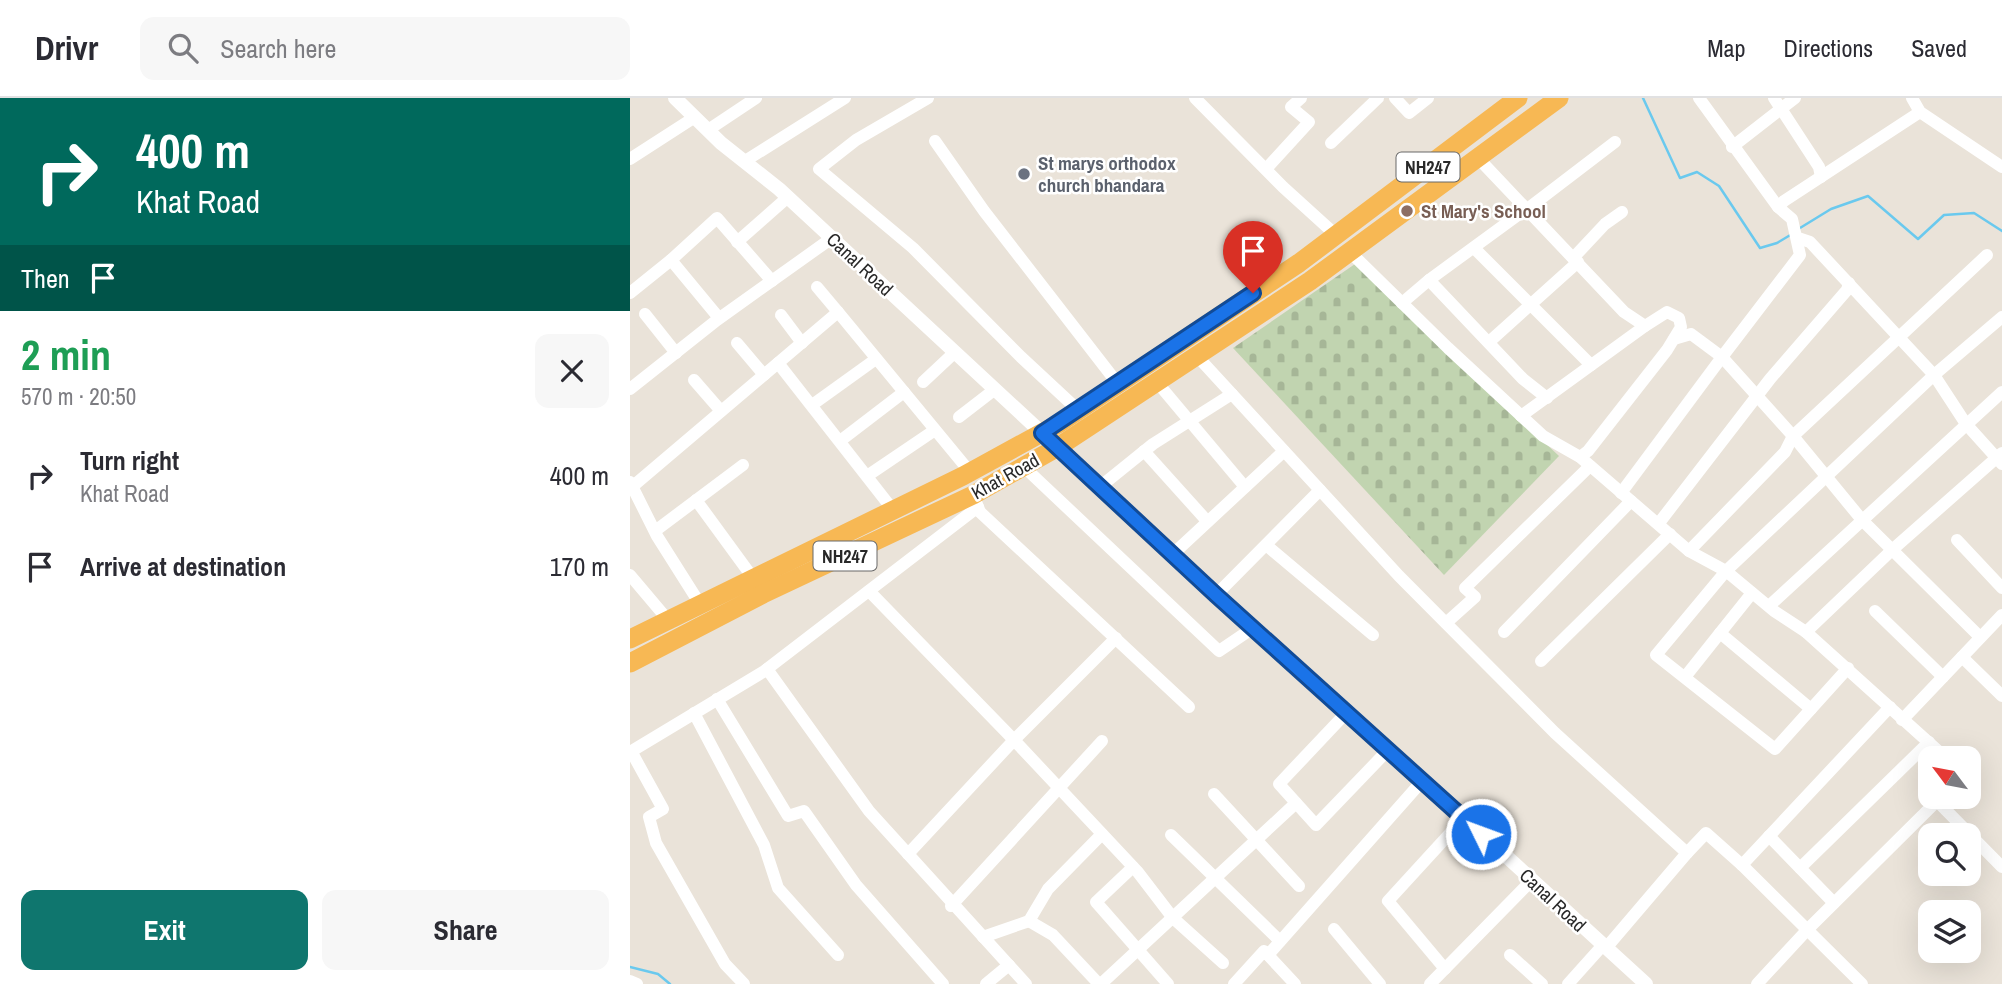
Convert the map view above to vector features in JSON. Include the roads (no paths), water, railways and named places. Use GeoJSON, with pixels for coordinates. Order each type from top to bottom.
{"type":"FeatureCollection","features":[{"type":"Feature","properties":{"kind":"highway","name":"Khat Road"},"geometry":{"type":"LineString","coordinates":[[630,663],[752,578],[970,472],[1079,410],[1337,236],[1518,98]]}},
{"type":"Feature","properties":{"kind":"highway","name":"Khat Road"},"geometry":{"type":"LineString","coordinates":[[630,639],[668,620],[705,613],[976,501],[1023,466],[1058,447],[1350,252],[1559,98]]}},
{"type":"Feature","properties":{"kind":"highway"},"geometry":{"type":"LineString","coordinates":[[1337,236],[1350,252]]}},
{"type":"Feature","properties":{"kind":"highway"},"geometry":{"type":"LineString","coordinates":[[1042,433],[1058,447]]}},
{"type":"Feature","properties":{"kind":"street","name":"Canal Road"},"geometry":{"type":"LineString","coordinates":[[675,98],[708,130],[788,197],[1042,433]]}},
{"type":"Feature","properties":{"kind":"street"},"geometry":{"type":"LineString","coordinates":[[708,130],[755,98]]}},
{"type":"Feature","properties":{"kind":"street"},"geometry":{"type":"LineString","coordinates":[[745,161],[845,98]]}},
{"type":"Feature","properties":{"kind":"street"},"geometry":{"type":"LineString","coordinates":[[928,98],[856,140],[819,169],[913,248],[1021,357],[1079,410]]}},
{"type":"Feature","properties":{"kind":"street"},"geometry":{"type":"LineString","coordinates":[[1195,98],[1337,236]]}},
{"type":"Feature","properties":{"kind":"street"},"geometry":{"type":"LineString","coordinates":[[1266,169],[1309,122],[1291,107],[1301,98]]}},
{"type":"Feature","properties":{"kind":"street"},"geometry":{"type":"LineString","coordinates":[[1331,143],[1378,98]]}},
{"type":"Feature","properties":{"kind":"street"},"geometry":{"type":"LineString","coordinates":[[1395,98],[1409,113],[1428,98]]}},
{"type":"Feature","properties":{"kind":"street"},"geometry":{"type":"LineString","coordinates":[[1504,632],[1626,497],[1721,358],[1800,255],[1792,219],[1779,207],[1732,147],[1699,98]]}},
{"type":"Feature","properties":{"kind":"street"},"geometry":{"type":"LineString","coordinates":[[1732,147],[1777,104],[1795,98]]}},
{"type":"Feature","properties":{"kind":"street"},"geometry":{"type":"LineString","coordinates":[[1912,98],[1920,112],[2002,167]]}},
{"type":"Feature","properties":{"kind":"street"},"geometry":{"type":"LineString","coordinates":[[1777,104],[1819,167],[1821,177]]}},
{"type":"Feature","properties":{"kind":"street"},"geometry":{"type":"LineString","coordinates":[[1779,207],[1920,112]]}},
{"type":"Feature","properties":{"kind":"street"},"geometry":{"type":"LineString","coordinates":[[630,159],[695,117]]}},
{"type":"Feature","properties":{"kind":"street"},"geometry":{"type":"LineString","coordinates":[[935,141],[984,211],[1118,383]]}},
{"type":"Feature","properties":{"kind":"street"},"geometry":{"type":"LineString","coordinates":[[1402,303],[1615,142]]}},
{"type":"Feature","properties":{"kind":"street"},"geometry":{"type":"LineString","coordinates":[[1478,158],[1625,312],[1645,326]]}},
{"type":"Feature","properties":{"kind":"street"},"geometry":{"type":"LineString","coordinates":[[737,242],[788,197]]}},
{"type":"Feature","properties":{"kind":"street"},"geometry":{"type":"LineString","coordinates":[[1489,342],[1531,305],[1576,259],[1605,224],[1622,212]]}},
{"type":"Feature","properties":{"kind":"street"},"geometry":{"type":"LineString","coordinates":[[630,293],[717,218],[772,281]]}},
{"type":"Feature","properties":{"kind":"street"},"geometry":{"type":"LineString","coordinates":[[632,382],[676,353],[719,318],[832,238]]}},
{"type":"Feature","properties":{"kind":"street"},"geometry":{"type":"LineString","coordinates":[[1798,238],[1810,242],[1934,375],[1966,424],[2000,458],[1892,550],[1806,632]]}},
{"type":"Feature","properties":{"kind":"street"},"geometry":{"type":"LineString","coordinates":[[1474,248],[1591,365]]}},
{"type":"Feature","properties":{"kind":"street"},"geometry":{"type":"LineString","coordinates":[[1350,252],[1543,436],[1585,462],[1689,551],[1726,571],[1806,632],[1933,746]]}},
{"type":"Feature","properties":{"kind":"street"},"geometry":{"type":"LineString","coordinates":[[1689,551],[1785,452],[1793,436],[1987,255]]}},
{"type":"Feature","properties":{"kind":"street"},"geometry":{"type":"LineString","coordinates":[[671,260],[719,318]]}},
{"type":"Feature","properties":{"kind":"street"},"geometry":{"type":"LineString","coordinates":[[1429,280],[1523,379],[1546,397]]}},
{"type":"Feature","properties":{"kind":"street"},"geometry":{"type":"LineString","coordinates":[[1659,523],[1757,396],[1847,290],[1849,283]]}},
{"type":"Feature","properties":{"kind":"street"},"geometry":{"type":"LineString","coordinates":[[817,287],[970,472]]}},
{"type":"Feature","properties":{"kind":"street"},"geometry":{"type":"LineString","coordinates":[[705,613],[654,531],[631,484],[838,312]]}},
{"type":"Feature","properties":{"kind":"street"},"geometry":{"type":"LineString","coordinates":[[1446,623],[1475,597],[1465,588],[1585,462],[1588,452],[1674,339],[1681,327],[1679,318],[1667,312],[1521,416]]}},
{"type":"Feature","properties":{"kind":"street"},"geometry":{"type":"LineString","coordinates":[[645,314],[676,353]]}},
{"type":"Feature","properties":{"kind":"street"},"geometry":{"type":"LineString","coordinates":[[780,315],[802,343]]}},
{"type":"Feature","properties":{"kind":"street"},"geometry":{"type":"LineString","coordinates":[[1848,668],[1775,749],[1656,655],[1726,571],[1934,375],[2002,317]]}},
{"type":"Feature","properties":{"kind":"street"},"geometry":{"type":"LineString","coordinates":[[1674,339],[1691,334],[1721,358],[1793,436],[1862,520],[1980,638]]}},
{"type":"Feature","properties":{"kind":"street"},"geometry":{"type":"LineString","coordinates":[[737,343],[764,375]]}},
{"type":"Feature","properties":{"kind":"street"},"geometry":{"type":"LineString","coordinates":[[923,382],[954,353]]}},
{"type":"Feature","properties":{"kind":"street"},"geometry":{"type":"LineString","coordinates":[[1197,356],[1446,623],[1555,733],[1687,853]]}},
{"type":"Feature","properties":{"kind":"street"},"geometry":{"type":"LineString","coordinates":[[812,405],[876,359]]}},
{"type":"Feature","properties":{"kind":"street"},"geometry":{"type":"LineString","coordinates":[[779,363],[893,510]]}},
{"type":"Feature","properties":{"kind":"street"},"geometry":{"type":"LineString","coordinates":[[694,380],[721,411]]}},
{"type":"Feature","properties":{"kind":"street"},"geometry":{"type":"LineString","coordinates":[[1156,382],[1245,487]]}},
{"type":"Feature","properties":{"kind":"street"},"geometry":{"type":"LineString","coordinates":[[960,417],[995,390]]}},
{"type":"Feature","properties":{"kind":"street"},"geometry":{"type":"LineString","coordinates":[[840,441],[904,392]]}},
{"type":"Feature","properties":{"kind":"street"},"geometry":{"type":"LineString","coordinates":[[1769,606],[2002,392]]}},
{"type":"Feature","properties":{"kind":"street"},"geometry":{"type":"LineString","coordinates":[[1101,486],[1144,451],[1232,394]]}},
{"type":"Feature","properties":{"kind":"street"},"geometry":{"type":"LineString","coordinates":[[867,476],[935,430]]}},
{"type":"Feature","properties":{"kind":"street","name":"Canal Road"},"geometry":{"type":"LineString","coordinates":[[1058,447],[1216,595],[1646,984]]}},
{"type":"Feature","properties":{"kind":"street"},"geometry":{"type":"LineString","coordinates":[[1144,451],[1207,521]]}},
{"type":"Feature","properties":{"kind":"street"},"geometry":{"type":"LineString","coordinates":[[1173,554],[1284,451]]}},
{"type":"Feature","properties":{"kind":"street"},"geometry":{"type":"LineString","coordinates":[[654,531],[743,465]]}},
{"type":"Feature","properties":{"kind":"street"},"geometry":{"type":"LineString","coordinates":[[1023,466],[1219,651],[1253,628]]}},
{"type":"Feature","properties":{"kind":"street"},"geometry":{"type":"LineString","coordinates":[[1216,595],[1320,490]]}},
{"type":"Feature","properties":{"kind":"street"},"geometry":{"type":"LineString","coordinates":[[696,500],[752,578]]}},
{"type":"Feature","properties":{"kind":"street"},"geometry":{"type":"LineString","coordinates":[[744,984],[725,964],[656,843],[649,817],[663,809],[630,752],[767,669],[869,592],[976,501],[981,512],[1189,707]]}},
{"type":"Feature","properties":{"kind":"street"},"geometry":{"type":"LineString","coordinates":[[1541,661],[1671,534]]}},
{"type":"Feature","properties":{"kind":"street"},"geometry":{"type":"LineString","coordinates":[[1957,540],[2002,588]]}},
{"type":"Feature","properties":{"kind":"street"},"geometry":{"type":"LineString","coordinates":[[1266,545],[1373,635]]}},
{"type":"Feature","properties":{"kind":"street"},"geometry":{"type":"LineString","coordinates":[[630,575],[668,620]]}},
{"type":"Feature","properties":{"kind":"street"},"geometry":{"type":"LineString","coordinates":[[869,592],[1014,740],[1133,867],[1173,918],[1223,964]]}},
{"type":"Feature","properties":{"kind":"street"},"geometry":{"type":"LineString","coordinates":[[1685,677],[1752,593]]}},
{"type":"Feature","properties":{"kind":"street"},"geometry":{"type":"LineString","coordinates":[[1875,611],[1943,677]]}},
{"type":"Feature","properties":{"kind":"street"},"geometry":{"type":"LineString","coordinates":[[1902,719],[2000,620]]}},
{"type":"Feature","properties":{"kind":"street"},"geometry":{"type":"LineString","coordinates":[[1720,633],[1811,709]]}},
{"type":"Feature","properties":{"kind":"street"},"geometry":{"type":"LineString","coordinates":[[908,854],[1014,740],[1116,638]]}},
{"type":"Feature","properties":{"kind":"street"},"geometry":{"type":"LineString","coordinates":[[1962,657],[2002,696]]}},
{"type":"Feature","properties":{"kind":"street"},"geometry":{"type":"LineString","coordinates":[[767,669],[869,811],[1026,984]]}},
{"type":"Feature","properties":{"kind":"street"},"geometry":{"type":"LineString","coordinates":[[717,699],[788,816],[804,811],[856,885],[943,984]]}},
{"type":"Feature","properties":{"kind":"street"},"geometry":{"type":"LineString","coordinates":[[1742,865],[1890,707]]}},
{"type":"Feature","properties":{"kind":"street"},"geometry":{"type":"LineString","coordinates":[[1347,712],[1279,784],[1316,825],[1389,750]]}},
{"type":"Feature","properties":{"kind":"street"},"geometry":{"type":"LineString","coordinates":[[694,713],[764,845],[778,888],[838,955]]}},
{"type":"Feature","properties":{"kind":"street"},"geometry":{"type":"LineString","coordinates":[[952,905],[1102,741]]}},
{"type":"Feature","properties":{"kind":"street"},"geometry":{"type":"LineString","coordinates":[[1800,868],[1929,742]]}},
{"type":"Feature","properties":{"kind":"street"},"geometry":{"type":"LineString","coordinates":[[1268,955],[1423,780]]}},
{"type":"Feature","properties":{"kind":"street"},"geometry":{"type":"LineString","coordinates":[[1214,794],[1298,886]]}},
{"type":"Feature","properties":{"kind":"street"},"geometry":{"type":"LineString","coordinates":[[1029,921],[1053,935],[1100,984],[1296,803]]}},
{"type":"Feature","properties":{"kind":"street"},"geometry":{"type":"LineString","coordinates":[[1757,984],[1808,929],[1929,809]]}},
{"type":"Feature","properties":{"kind":"street"},"geometry":{"type":"LineString","coordinates":[[1948,809],[2002,867]]}},
{"type":"Feature","properties":{"kind":"street"},"geometry":{"type":"LineString","coordinates":[[1445,969],[1388,901],[1464,818]]}},
{"type":"Feature","properties":{"kind":"street"},"geometry":{"type":"LineString","coordinates":[[1568,984],[1706,833],[1862,984]]}},
{"type":"Feature","properties":{"kind":"street"},"geometry":{"type":"LineString","coordinates":[[984,937],[1029,921],[1048,889],[1102,834]]}},
{"type":"Feature","properties":{"kind":"street"},"geometry":{"type":"LineString","coordinates":[[1171,835],[1280,941]]}},
{"type":"Feature","properties":{"kind":"street"},"geometry":{"type":"LineString","coordinates":[[1769,836],[1834,903]]}},
{"type":"Feature","properties":{"kind":"street"},"geometry":{"type":"LineString","coordinates":[[1133,867],[1096,902],[1168,984]]}},
{"type":"Feature","properties":{"kind":"street"},"geometry":{"type":"LineString","coordinates":[[1430,984],[1532,880]]}},
{"type":"Feature","properties":{"kind":"street"},"geometry":{"type":"LineString","coordinates":[[1334,929],[1380,984]]}},
{"type":"Feature","properties":{"kind":"street"},"geometry":{"type":"LineString","coordinates":[[1234,984],[1264,950],[1295,984]]}},
{"type":"Feature","properties":{"kind":"street"},"geometry":{"type":"LineString","coordinates":[[1510,955],[1542,984]]}},
{"type":"Feature","properties":{"kind":"street"},"geometry":{"type":"LineString","coordinates":[[986,984],[1009,965]]}},
{"type":"Feature","properties":{"kind":"street"},"geometry":{"type":"LineString","coordinates":[[630,981],[636,984]]}},
{"type":"Feature","properties":{"kind":"waterway"},"geometry":{"type":"LineString","coordinates":[[1643,98],[1680,178],[1697,172],[1719,186],[1760,248],[1777,243],[1792,234]]}},
{"type":"Feature","properties":{"kind":"waterway"},"geometry":{"type":"LineString","coordinates":[[1800,228],[1831,209],[1868,196],[1918,239],[1944,215],[1974,213],[2002,231]]}},
{"type":"Feature","properties":{"kind":"waterway"},"geometry":{"type":"LineString","coordinates":[[630,967],[658,974],[670,984]]}},
{"type":"Feature","properties":{"kind":"place","name":"St marys orthodox church bhandara"},"geometry":{"type":"Point","coordinates":[1024,174]}},
{"type":"Feature","properties":{"kind":"place","name":"St Mary's School"},"geometry":{"type":"Point","coordinates":[1407,211]}}]}
